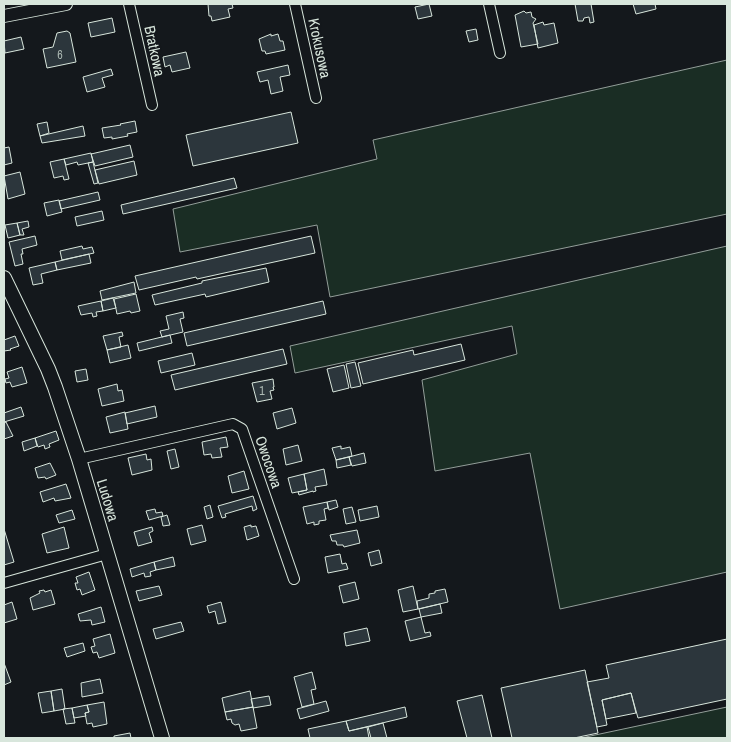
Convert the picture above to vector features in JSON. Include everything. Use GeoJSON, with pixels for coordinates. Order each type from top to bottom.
{"type":"FeatureCollection","features":[{"type":"Feature","properties":{"kind":"main road","name":"Ludowa"},"geometry":{"type":"LineString","coordinates":[[4,278],[48,369],[79,459],[162,738]]}},
{"type":"Feature","properties":{"kind":"street"},"geometry":{"type":"LineString","coordinates":[[4,16],[66,4]]}},
{"type":"Feature","properties":{"kind":"street","name":"Bratkowa"},"geometry":{"type":"LineString","coordinates":[[130,4],[152,105]]}},
{"type":"Feature","properties":{"kind":"street","name":"Krokusowa"},"geometry":{"type":"LineString","coordinates":[[295,4],[316,98]]}},
{"type":"Feature","properties":{"kind":"street"},"geometry":{"type":"LineString","coordinates":[[489,4],[500,53]]}},
{"type":"Feature","properties":{"kind":"street","name":"Owocowa"},"geometry":{"type":"LineString","coordinates":[[79,459],[234,424],[242,429],[294,579]]}},
{"type":"Feature","properties":{"kind":"street"},"geometry":{"type":"LineString","coordinates":[[4,583],[107,554]]}},
{"type":"Feature","properties":{"kind":"green space"},"geometry":{"type":"Polygon","coordinates":[[[727,60],[727,214],[330,297],[317,225],[180,252],[173,209],[377,159],[373,140],[727,60]]]}},
{"type":"Feature","properties":{"kind":"green space"},"geometry":{"type":"Polygon","coordinates":[[[727,246],[727,572],[560,609],[530,453],[435,471],[422,380],[517,354],[512,326],[295,373],[290,346],[727,246]]]}},
{"type":"Feature","properties":{"kind":"green space"},"geometry":{"type":"Polygon","coordinates":[[[727,707],[727,738],[581,738],[727,707]]]}},
{"type":"Feature","properties":{"kind":"building"},"geometry":{"type":"Polygon","coordinates":[[[208,4],[232,4],[233,8],[228,9],[230,17],[212,21],[211,16],[209,16],[208,4]]]}},
{"type":"Feature","properties":{"kind":"building"},"geometry":{"type":"Polygon","coordinates":[[[429,4],[432,16],[418,19],[415,7],[429,4]]]}},
{"type":"Feature","properties":{"kind":"building"},"geometry":{"type":"Polygon","coordinates":[[[575,4],[591,4],[594,22],[590,23],[589,17],[584,18],[583,21],[578,21],[575,4]]]}},
{"type":"Feature","properties":{"kind":"building"},"geometry":{"type":"Polygon","coordinates":[[[633,4],[655,4],[656,9],[636,14],[633,4]]]}},
{"type":"Feature","properties":{"kind":"building"},"geometry":{"type":"Polygon","coordinates":[[[524,11],[526,13],[531,12],[532,17],[536,19],[533,23],[538,44],[521,47],[515,15],[524,11]]]}},
{"type":"Feature","properties":{"kind":"building"},"geometry":{"type":"Polygon","coordinates":[[[112,18],[115,32],[91,37],[88,23],[112,18]]]}},
{"type":"Feature","properties":{"kind":"building"},"geometry":{"type":"Polygon","coordinates":[[[543,22],[544,25],[554,23],[558,43],[538,48],[534,25],[543,22]]]}},
{"type":"Feature","properties":{"kind":"building"},"geometry":{"type":"Polygon","coordinates":[[[476,29],[478,40],[469,42],[466,31],[476,29]]]}},
{"type":"Feature","properties":{"kind":"building"},"geometry":{"type":"Polygon","coordinates":[[[67,31],[70,33],[76,62],[47,68],[43,49],[53,47],[57,33],[67,31]]]}},
{"type":"Feature","properties":{"kind":"building"},"geometry":{"type":"Polygon","coordinates":[[[271,34],[271,36],[278,34],[280,41],[283,41],[285,50],[266,54],[265,51],[262,51],[259,39],[271,34]]]}},
{"type":"Feature","properties":{"kind":"building"},"geometry":{"type":"Polygon","coordinates":[[[21,37],[24,49],[5,53],[4,41],[21,37]]]}},
{"type":"Feature","properties":{"kind":"building"},"geometry":{"type":"Polygon","coordinates":[[[186,52],[190,68],[172,72],[170,65],[165,67],[163,57],[186,52]]]}},
{"type":"Feature","properties":{"kind":"building"},"geometry":{"type":"Polygon","coordinates":[[[288,65],[290,75],[280,77],[283,91],[271,94],[268,80],[260,82],[257,72],[288,65]]]}},
{"type":"Feature","properties":{"kind":"building"},"geometry":{"type":"Polygon","coordinates":[[[111,69],[113,75],[102,78],[105,87],[87,92],[83,77],[111,69]]]}},
{"type":"Feature","properties":{"kind":"building"},"geometry":{"type":"Polygon","coordinates":[[[291,112],[298,143],[193,166],[186,135],[291,112]]]}},
{"type":"Feature","properties":{"kind":"building"},"geometry":{"type":"Polygon","coordinates":[[[135,121],[137,132],[112,139],[112,137],[104,138],[102,128],[135,121]]]}},
{"type":"Feature","properties":{"kind":"building"},"geometry":{"type":"Polygon","coordinates":[[[47,122],[49,133],[40,136],[37,124],[47,122]]]}},
{"type":"Feature","properties":{"kind":"building"},"geometry":{"type":"Polygon","coordinates":[[[83,126],[85,136],[42,143],[40,136],[83,126]]]}},
{"type":"Feature","properties":{"kind":"building"},"geometry":{"type":"Polygon","coordinates":[[[130,145],[133,157],[95,166],[91,154],[130,145]]]}},
{"type":"Feature","properties":{"kind":"building"},"geometry":{"type":"Polygon","coordinates":[[[9,147],[12,163],[4,165],[4,148],[9,147]]]}},
{"type":"Feature","properties":{"kind":"building"},"geometry":{"type":"Polygon","coordinates":[[[91,153],[93,162],[78,165],[77,162],[66,165],[64,159],[91,153]]]}},
{"type":"Feature","properties":{"kind":"building"},"geometry":{"type":"Polygon","coordinates":[[[64,159],[69,179],[64,180],[63,176],[54,178],[50,162],[64,159]]]}},
{"type":"Feature","properties":{"kind":"building"},"geometry":{"type":"Polygon","coordinates":[[[134,161],[137,175],[99,184],[95,170],[134,161]]]}},
{"type":"Feature","properties":{"kind":"building"},"geometry":{"type":"Polygon","coordinates":[[[93,162],[98,183],[94,184],[88,163],[93,162]]]}},
{"type":"Feature","properties":{"kind":"building"},"geometry":{"type":"Polygon","coordinates":[[[20,172],[25,194],[8,199],[4,176],[20,172]]]}},
{"type":"Feature","properties":{"kind":"building"},"geometry":{"type":"Polygon","coordinates":[[[234,178],[237,188],[123,214],[121,205],[234,178]]]}},
{"type":"Feature","properties":{"kind":"building"},"geometry":{"type":"Polygon","coordinates":[[[98,192],[100,200],[61,209],[59,201],[98,192]]]}},
{"type":"Feature","properties":{"kind":"building"},"geometry":{"type":"Polygon","coordinates":[[[59,200],[62,212],[47,216],[44,203],[59,200]]]}},
{"type":"Feature","properties":{"kind":"building"},"geometry":{"type":"Polygon","coordinates":[[[102,211],[104,220],[77,226],[75,217],[102,211]]]}},
{"type":"Feature","properties":{"kind":"building"},"geometry":{"type":"Polygon","coordinates":[[[28,221],[29,227],[22,229],[24,235],[20,235],[17,223],[28,221]]]}},
{"type":"Feature","properties":{"kind":"building"},"geometry":{"type":"Polygon","coordinates":[[[17,223],[20,235],[8,238],[5,225],[17,223]]]}},
{"type":"Feature","properties":{"kind":"building"},"geometry":{"type":"Polygon","coordinates":[[[35,236],[37,245],[22,249],[23,264],[15,266],[9,242],[35,236]]]}},
{"type":"Feature","properties":{"kind":"building"},"geometry":{"type":"Polygon","coordinates":[[[311,236],[315,253],[139,290],[135,276],[311,236]]]}},
{"type":"Feature","properties":{"kind":"building"},"geometry":{"type":"Polygon","coordinates":[[[82,246],[83,249],[92,247],[94,253],[62,260],[60,251],[82,246]]]}},
{"type":"Feature","properties":{"kind":"building"},"geometry":{"type":"Polygon","coordinates":[[[89,254],[91,263],[57,270],[55,262],[89,254]]]}},
{"type":"Feature","properties":{"kind":"building"},"geometry":{"type":"Polygon","coordinates":[[[55,262],[57,270],[41,274],[43,283],[33,285],[29,268],[55,262]]]}},
{"type":"Feature","properties":{"kind":"building"},"geometry":{"type":"Polygon","coordinates":[[[266,268],[269,282],[206,297],[205,294],[155,305],[152,295],[202,283],[202,281],[266,268]]]}},
{"type":"Feature","properties":{"kind":"building"},"geometry":{"type":"Polygon","coordinates":[[[134,282],[136,293],[102,300],[100,291],[134,282]]]}},
{"type":"Feature","properties":{"kind":"building"},"geometry":{"type":"Polygon","coordinates":[[[136,294],[140,311],[117,314],[114,299],[136,294]]]}},
{"type":"Feature","properties":{"kind":"building"},"geometry":{"type":"Polygon","coordinates":[[[113,298],[116,308],[103,311],[101,301],[113,298]]]}},
{"type":"Feature","properties":{"kind":"building"},"geometry":{"type":"Polygon","coordinates":[[[101,301],[103,311],[96,312],[97,316],[93,317],[92,313],[81,315],[78,306],[101,301]]]}},
{"type":"Feature","properties":{"kind":"building"},"geometry":{"type":"Polygon","coordinates":[[[323,301],[326,314],[187,346],[184,333],[323,301]]]}},
{"type":"Feature","properties":{"kind":"building"},"geometry":{"type":"Polygon","coordinates":[[[183,312],[184,318],[180,319],[183,332],[162,337],[160,331],[169,329],[166,316],[183,312]]]}},
{"type":"Feature","properties":{"kind":"building"},"geometry":{"type":"Polygon","coordinates":[[[122,332],[123,336],[119,337],[121,347],[107,350],[103,336],[122,332]]]}},
{"type":"Feature","properties":{"kind":"building"},"geometry":{"type":"Polygon","coordinates":[[[170,335],[172,343],[139,351],[137,343],[170,335]]]}},
{"type":"Feature","properties":{"kind":"building"},"geometry":{"type":"Polygon","coordinates":[[[15,336],[19,346],[4,351],[4,340],[15,336]]]}},
{"type":"Feature","properties":{"kind":"building"},"geometry":{"type":"Polygon","coordinates":[[[461,344],[465,360],[363,384],[358,363],[413,350],[414,355],[461,344]]]}},
{"type":"Feature","properties":{"kind":"building"},"geometry":{"type":"Polygon","coordinates":[[[128,345],[131,358],[110,363],[107,350],[128,345]]]}},
{"type":"Feature","properties":{"kind":"building"},"geometry":{"type":"Polygon","coordinates":[[[283,349],[287,364],[175,390],[171,375],[283,349]]]}},
{"type":"Feature","properties":{"kind":"building"},"geometry":{"type":"Polygon","coordinates":[[[192,353],[195,365],[161,373],[158,361],[192,353]]]}},
{"type":"Feature","properties":{"kind":"building"},"geometry":{"type":"Polygon","coordinates":[[[355,362],[361,386],[351,388],[346,364],[355,362]]]}},
{"type":"Feature","properties":{"kind":"building"},"geometry":{"type":"Polygon","coordinates":[[[344,365],[349,388],[333,392],[327,369],[344,365]]]}},
{"type":"Feature","properties":{"kind":"building"},"geometry":{"type":"Polygon","coordinates":[[[22,367],[27,383],[12,387],[10,382],[6,383],[5,379],[9,378],[7,372],[22,367]]]}},
{"type":"Feature","properties":{"kind":"building"},"geometry":{"type":"Polygon","coordinates":[[[86,369],[88,380],[77,382],[75,371],[86,369]]]}},
{"type":"Feature","properties":{"kind":"building"},"geometry":{"type":"Polygon","coordinates":[[[273,379],[274,390],[270,391],[272,399],[257,402],[252,383],[273,379]]]}},
{"type":"Feature","properties":{"kind":"building"},"geometry":{"type":"Polygon","coordinates":[[[117,384],[118,391],[122,390],[124,401],[102,406],[98,389],[117,384]]]}},
{"type":"Feature","properties":{"kind":"building"},"geometry":{"type":"Polygon","coordinates":[[[155,406],[157,417],[127,424],[125,413],[155,406]]]}},
{"type":"Feature","properties":{"kind":"building"},"geometry":{"type":"Polygon","coordinates":[[[21,407],[24,416],[4,422],[4,413],[21,407]]]}},
{"type":"Feature","properties":{"kind":"building"},"geometry":{"type":"Polygon","coordinates":[[[292,408],[296,423],[277,429],[273,413],[292,408]]]}},
{"type":"Feature","properties":{"kind":"building"},"geometry":{"type":"Polygon","coordinates":[[[125,412],[128,429],[110,433],[106,417],[125,412]]]}},
{"type":"Feature","properties":{"kind":"building"},"geometry":{"type":"Polygon","coordinates":[[[6,422],[13,436],[4,439],[4,423],[6,422]]]}},
{"type":"Feature","properties":{"kind":"building"},"geometry":{"type":"Polygon","coordinates":[[[56,431],[59,440],[49,444],[50,447],[45,449],[44,445],[38,447],[35,438],[56,431]]]}},
{"type":"Feature","properties":{"kind":"building"},"geometry":{"type":"Polygon","coordinates":[[[226,437],[228,447],[220,448],[222,457],[212,458],[211,454],[204,455],[202,442],[226,437]]]}},
{"type":"Feature","properties":{"kind":"building"},"geometry":{"type":"Polygon","coordinates":[[[35,438],[37,446],[24,451],[22,442],[35,438]]]}},
{"type":"Feature","properties":{"kind":"building"},"geometry":{"type":"Polygon","coordinates":[[[298,445],[302,461],[286,465],[283,449],[298,445]]]}},
{"type":"Feature","properties":{"kind":"building"},"geometry":{"type":"Polygon","coordinates":[[[341,446],[341,449],[350,447],[352,456],[336,460],[332,448],[341,446]]]}},
{"type":"Feature","properties":{"kind":"building"},"geometry":{"type":"Polygon","coordinates":[[[175,449],[179,467],[171,469],[167,451],[175,449]]]}},
{"type":"Feature","properties":{"kind":"building"},"geometry":{"type":"Polygon","coordinates":[[[364,453],[366,463],[352,466],[349,457],[364,453]]]}},
{"type":"Feature","properties":{"kind":"building"},"geometry":{"type":"Polygon","coordinates":[[[146,454],[147,460],[151,459],[152,470],[132,475],[128,458],[146,454]]]}},
{"type":"Feature","properties":{"kind":"building"},"geometry":{"type":"Polygon","coordinates":[[[349,457],[351,465],[337,468],[336,460],[349,457]]]}},
{"type":"Feature","properties":{"kind":"building"},"geometry":{"type":"Polygon","coordinates":[[[50,463],[56,475],[46,479],[45,477],[38,478],[35,468],[50,463]]]}},
{"type":"Feature","properties":{"kind":"building"},"geometry":{"type":"Polygon","coordinates":[[[324,469],[327,485],[315,487],[316,491],[299,495],[298,492],[307,490],[304,474],[324,469]]]}},
{"type":"Feature","properties":{"kind":"building"},"geometry":{"type":"Polygon","coordinates":[[[244,471],[249,489],[232,493],[228,476],[244,471]]]}},
{"type":"Feature","properties":{"kind":"building"},"geometry":{"type":"Polygon","coordinates":[[[304,474],[307,490],[292,493],[288,478],[304,474]]]}},
{"type":"Feature","properties":{"kind":"building"},"geometry":{"type":"Polygon","coordinates":[[[66,484],[71,498],[55,501],[54,498],[43,502],[40,492],[66,484]]]}},
{"type":"Feature","properties":{"kind":"building"},"geometry":{"type":"Polygon","coordinates":[[[253,496],[257,509],[253,511],[252,506],[225,514],[226,517],[222,518],[218,506],[253,496]]]}},
{"type":"Feature","properties":{"kind":"building"},"geometry":{"type":"Polygon","coordinates":[[[336,500],[338,507],[329,510],[327,502],[336,500]]]}},
{"type":"Feature","properties":{"kind":"building"},"geometry":{"type":"Polygon","coordinates":[[[327,502],[328,508],[324,509],[326,520],[319,521],[319,524],[314,525],[314,522],[307,524],[303,507],[327,502]]]}},
{"type":"Feature","properties":{"kind":"building"},"geometry":{"type":"Polygon","coordinates":[[[210,505],[213,517],[207,519],[204,507],[210,505]]]}},
{"type":"Feature","properties":{"kind":"building"},"geometry":{"type":"Polygon","coordinates":[[[377,506],[379,517],[360,521],[358,510],[377,506]]]}},
{"type":"Feature","properties":{"kind":"building"},"geometry":{"type":"Polygon","coordinates":[[[352,507],[356,522],[346,524],[343,509],[352,507]]]}},
{"type":"Feature","properties":{"kind":"building"},"geometry":{"type":"Polygon","coordinates":[[[155,509],[156,513],[162,512],[163,516],[149,520],[146,511],[155,509]]]}},
{"type":"Feature","properties":{"kind":"building"},"geometry":{"type":"Polygon","coordinates":[[[72,510],[75,519],[59,523],[56,515],[72,510]]]}},
{"type":"Feature","properties":{"kind":"building"},"geometry":{"type":"Polygon","coordinates":[[[167,515],[170,525],[163,526],[161,517],[167,515]]]}},
{"type":"Feature","properties":{"kind":"building"},"geometry":{"type":"Polygon","coordinates":[[[202,525],[206,541],[191,545],[187,529],[202,525]]]}},
{"type":"Feature","properties":{"kind":"building"},"geometry":{"type":"Polygon","coordinates":[[[251,525],[251,527],[256,526],[259,536],[247,540],[244,527],[251,525]]]}},
{"type":"Feature","properties":{"kind":"building"},"geometry":{"type":"Polygon","coordinates":[[[64,527],[69,548],[47,553],[42,534],[64,527]]]}},
{"type":"Feature","properties":{"kind":"building"},"geometry":{"type":"Polygon","coordinates":[[[152,527],[153,531],[149,533],[152,542],[138,546],[134,532],[152,527]]]}},
{"type":"Feature","properties":{"kind":"building"},"geometry":{"type":"Polygon","coordinates":[[[4,529],[14,562],[4,565],[4,529]]]}},
{"type":"Feature","properties":{"kind":"building"},"geometry":{"type":"Polygon","coordinates":[[[357,530],[360,543],[344,547],[343,545],[337,545],[336,541],[332,541],[330,535],[357,530]]]}},
{"type":"Feature","properties":{"kind":"building"},"geometry":{"type":"Polygon","coordinates":[[[379,550],[382,563],[371,566],[368,553],[379,550]]]}},
{"type":"Feature","properties":{"kind":"building"},"geometry":{"type":"Polygon","coordinates":[[[340,554],[342,564],[346,563],[348,569],[328,573],[325,557],[340,554]]]}},
{"type":"Feature","properties":{"kind":"building"},"geometry":{"type":"Polygon","coordinates":[[[173,557],[175,566],[156,570],[154,562],[173,557]]]}},
{"type":"Feature","properties":{"kind":"building"},"geometry":{"type":"Polygon","coordinates":[[[154,562],[156,570],[150,572],[151,576],[145,577],[144,573],[132,577],[130,569],[154,562]]]}},
{"type":"Feature","properties":{"kind":"building"},"geometry":{"type":"Polygon","coordinates":[[[89,572],[95,590],[82,595],[80,589],[77,590],[75,583],[78,583],[76,577],[89,572]]]}},
{"type":"Feature","properties":{"kind":"building"},"geometry":{"type":"Polygon","coordinates":[[[355,582],[359,599],[343,603],[339,586],[355,582]]]}},
{"type":"Feature","properties":{"kind":"building"},"geometry":{"type":"Polygon","coordinates":[[[159,586],[162,595],[139,601],[136,591],[159,586]]]}},
{"type":"Feature","properties":{"kind":"building"},"geometry":{"type":"Polygon","coordinates":[[[413,586],[418,609],[403,612],[398,590],[413,586]]]}},
{"type":"Feature","properties":{"kind":"building"},"geometry":{"type":"Polygon","coordinates":[[[445,589],[448,602],[418,609],[417,601],[429,598],[429,594],[435,593],[435,591],[445,589]]]}},
{"type":"Feature","properties":{"kind":"building"},"geometry":{"type":"Polygon","coordinates":[[[44,590],[45,592],[51,590],[55,604],[33,610],[30,598],[40,593],[39,591],[44,590]]]}},
{"type":"Feature","properties":{"kind":"building"},"geometry":{"type":"Polygon","coordinates":[[[12,602],[17,619],[4,623],[4,605],[12,602]]]}},
{"type":"Feature","properties":{"kind":"building"},"geometry":{"type":"Polygon","coordinates":[[[221,602],[226,622],[218,624],[215,611],[209,613],[207,606],[221,602]]]}},
{"type":"Feature","properties":{"kind":"building"},"geometry":{"type":"Polygon","coordinates":[[[440,604],[442,613],[421,617],[419,609],[440,604]]]}},
{"type":"Feature","properties":{"kind":"building"},"geometry":{"type":"Polygon","coordinates":[[[101,607],[105,622],[92,625],[91,620],[80,621],[78,614],[101,607]]]}},
{"type":"Feature","properties":{"kind":"building"},"geometry":{"type":"Polygon","coordinates":[[[421,617],[425,633],[430,632],[431,636],[410,641],[405,621],[421,617]]]}},
{"type":"Feature","properties":{"kind":"building"},"geometry":{"type":"Polygon","coordinates":[[[181,622],[184,631],[156,639],[153,629],[181,622]]]}},
{"type":"Feature","properties":{"kind":"building"},"geometry":{"type":"Polygon","coordinates":[[[367,628],[370,641],[346,646],[344,633],[367,628]]]}},
{"type":"Feature","properties":{"kind":"building"},"geometry":{"type":"Polygon","coordinates":[[[110,634],[115,653],[99,658],[97,652],[93,653],[91,647],[95,646],[93,639],[110,634]]]}},
{"type":"Feature","properties":{"kind":"building"},"geometry":{"type":"Polygon","coordinates":[[[727,639],[727,699],[638,718],[631,693],[602,700],[607,725],[597,727],[587,682],[609,678],[606,665],[727,639]]]}},
{"type":"Feature","properties":{"kind":"building"},"geometry":{"type":"Polygon","coordinates":[[[83,643],[85,651],[67,657],[64,648],[83,643]]]}},
{"type":"Feature","properties":{"kind":"building"},"geometry":{"type":"Polygon","coordinates":[[[4,663],[11,682],[4,685],[4,663]]]}},
{"type":"Feature","properties":{"kind":"building"},"geometry":{"type":"Polygon","coordinates":[[[585,670],[598,733],[574,738],[512,738],[501,688],[585,670]]]}},
{"type":"Feature","properties":{"kind":"building"},"geometry":{"type":"Polygon","coordinates":[[[312,672],[316,689],[311,690],[314,704],[302,707],[294,677],[312,672]]]}},
{"type":"Feature","properties":{"kind":"building"},"geometry":{"type":"Polygon","coordinates":[[[100,679],[103,693],[82,697],[81,683],[100,679]]]}},
{"type":"Feature","properties":{"kind":"building"},"geometry":{"type":"Polygon","coordinates":[[[62,689],[65,709],[54,711],[51,691],[62,689]]]}},
{"type":"Feature","properties":{"kind":"building"},"geometry":{"type":"Polygon","coordinates":[[[51,691],[54,711],[42,713],[38,693],[51,691]]]}},
{"type":"Feature","properties":{"kind":"building"},"geometry":{"type":"Polygon","coordinates":[[[250,691],[253,707],[225,712],[222,698],[250,691]]]}},
{"type":"Feature","properties":{"kind":"building"},"geometry":{"type":"Polygon","coordinates":[[[631,693],[636,713],[606,719],[602,700],[631,693]]]}},
{"type":"Feature","properties":{"kind":"building"},"geometry":{"type":"Polygon","coordinates":[[[482,695],[492,738],[467,738],[457,701],[482,695]]]}},
{"type":"Feature","properties":{"kind":"building"},"geometry":{"type":"Polygon","coordinates":[[[269,696],[271,705],[253,708],[251,699],[269,696]]]}},
{"type":"Feature","properties":{"kind":"building"},"geometry":{"type":"Polygon","coordinates":[[[326,701],[329,711],[300,719],[297,709],[326,701]]]}},
{"type":"Feature","properties":{"kind":"building"},"geometry":{"type":"Polygon","coordinates":[[[104,702],[107,724],[93,727],[92,723],[87,724],[85,713],[89,712],[87,705],[104,702]]]}},
{"type":"Feature","properties":{"kind":"building"},"geometry":{"type":"Polygon","coordinates":[[[87,705],[89,712],[85,713],[86,716],[74,718],[72,708],[87,705]]]}},
{"type":"Feature","properties":{"kind":"building"},"geometry":{"type":"Polygon","coordinates":[[[253,707],[257,728],[241,731],[239,724],[235,725],[231,719],[227,720],[225,712],[253,707]]]}},
{"type":"Feature","properties":{"kind":"building"},"geometry":{"type":"Polygon","coordinates":[[[405,707],[407,717],[349,731],[346,721],[405,707]]]}},
{"type":"Feature","properties":{"kind":"building"},"geometry":{"type":"Polygon","coordinates":[[[72,708],[75,723],[66,724],[63,709],[72,708]]]}},
{"type":"Feature","properties":{"kind":"building"},"geometry":{"type":"Polygon","coordinates":[[[346,721],[349,731],[367,727],[369,738],[310,738],[308,729],[346,721]]]}},
{"type":"Feature","properties":{"kind":"building"},"geometry":{"type":"Polygon","coordinates":[[[383,723],[387,738],[371,738],[368,727],[383,723]]]}},
{"type":"Feature","properties":{"kind":"building"},"geometry":{"type":"Polygon","coordinates":[[[130,733],[131,738],[114,738],[114,736],[130,733]]]}}]}
